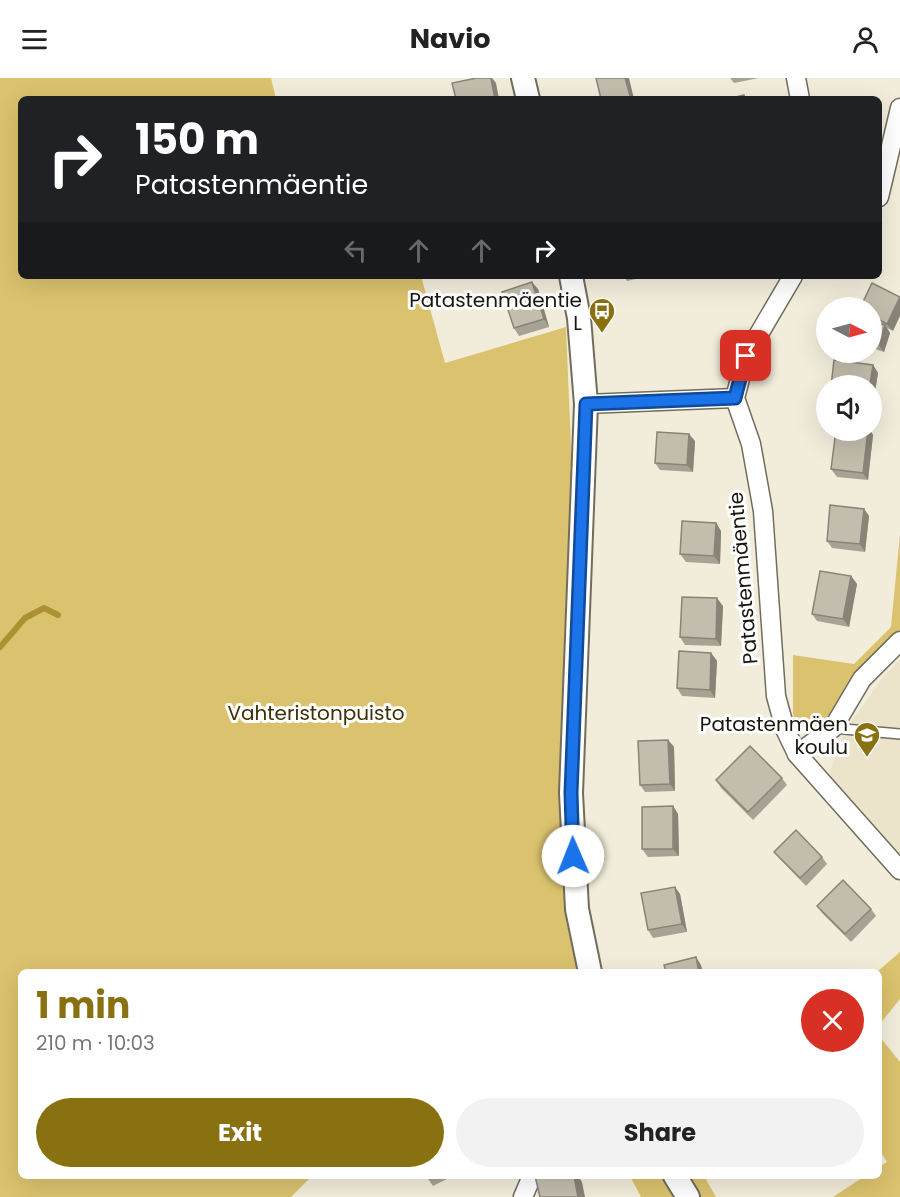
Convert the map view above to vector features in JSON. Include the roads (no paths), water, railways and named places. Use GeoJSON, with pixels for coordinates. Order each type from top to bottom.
{"type":"FeatureCollection","features":[{"type":"Feature","properties":{"kind":"street"},"geometry":{"type":"LineString","coordinates":[[523,78],[527,96]]}},
{"type":"Feature","properties":{"kind":"street"},"geometry":{"type":"LineString","coordinates":[[796,78],[799,96]]}},
{"type":"Feature","properties":{"kind":"street"},"geometry":{"type":"LineString","coordinates":[[882,184],[900,108]]}},
{"type":"Feature","properties":{"kind":"street"},"geometry":{"type":"LineString","coordinates":[[572,279],[579,318],[586,404],[571,793],[577,909],[589,969]]}},
{"type":"Feature","properties":{"kind":"street"},"geometry":{"type":"LineString","coordinates":[[586,404],[735,398],[746,356],[791,279]]}},
{"type":"Feature","properties":{"kind":"street","name":"Patastenmäentie"},"geometry":{"type":"LineString","coordinates":[[735,398],[751,444],[763,511],[776,696],[785,729],[797,754],[900,870]]}},
{"type":"Feature","properties":{"kind":"street"},"geometry":{"type":"LineString","coordinates":[[797,754],[833,728],[862,679],[900,641]]}},
{"type":"Feature","properties":{"kind":"street"},"geometry":{"type":"LineString","coordinates":[[523,1197],[531,1179]]}},
{"type":"Feature","properties":{"kind":"street"},"geometry":{"type":"LineString","coordinates":[[677,1179],[688,1197]]}},
{"type":"Feature","properties":{"kind":"lane"},"geometry":{"type":"LineString","coordinates":[[833,728],[900,734]]}},
{"type":"Feature","properties":{"kind":"waterway"},"geometry":{"type":"LineString","coordinates":[[0,647],[25,618],[44,608],[58,615]]}},
{"type":"Feature","properties":{"kind":"place","name":"Patastenmäentie L"},"geometry":{"type":"Point","coordinates":[602,334]}},
{"type":"Feature","properties":{"kind":"place","name":"Patastenmäen koulu"},"geometry":{"type":"Point","coordinates":[867,758]}},
{"type":"Feature","properties":{"kind":"park label","name":"Vahteristonpuisto"},"geometry":{"type":"Point","coordinates":[316,713]}}]}
